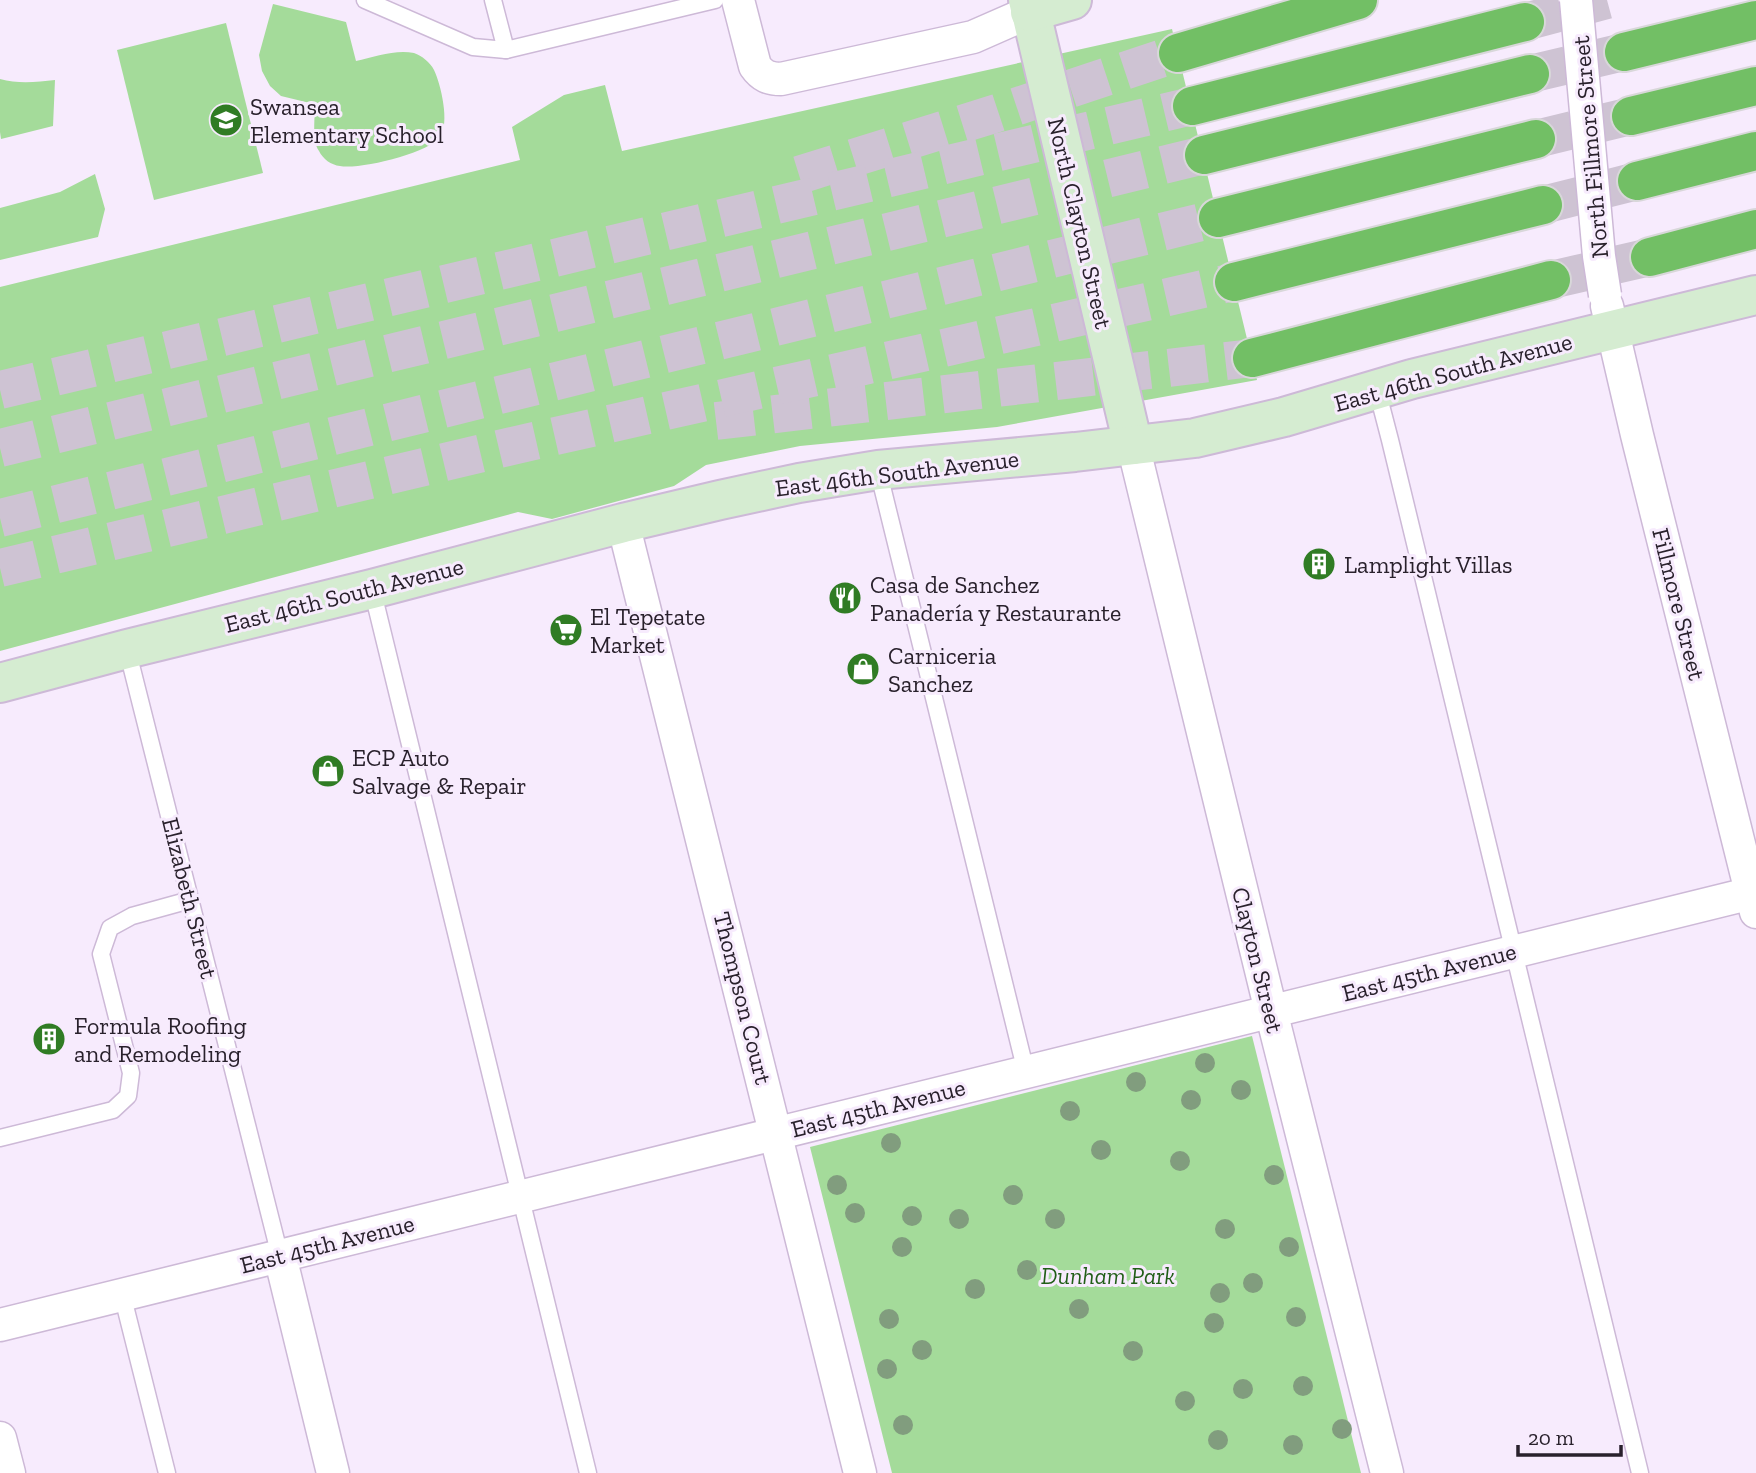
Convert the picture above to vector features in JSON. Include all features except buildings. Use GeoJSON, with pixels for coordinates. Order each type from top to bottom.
{"type":"FeatureCollection","features":[{"type":"Feature","properties":{"kind":"highway"},"geometry":{"type":"LineString","coordinates":[[1178,53],[1358,0]]}},
{"type":"Feature","properties":{"kind":"highway"},"geometry":{"type":"LineString","coordinates":[[1624,52],[1756,20]]}},
{"type":"Feature","properties":{"kind":"highway"},"geometry":{"type":"LineString","coordinates":[[1192,106],[1525,22]]}},
{"type":"Feature","properties":{"kind":"highway"},"geometry":{"type":"LineString","coordinates":[[1205,155],[1530,74]]}},
{"type":"Feature","properties":{"kind":"highway"},"geometry":{"type":"LineString","coordinates":[[1631,116],[1756,86]]}},
{"type":"Feature","properties":{"kind":"highway"},"geometry":{"type":"LineString","coordinates":[[1218,218],[1536,139]]}},
{"type":"Feature","properties":{"kind":"highway"},"geometry":{"type":"LineString","coordinates":[[1637,181],[1756,151]]}},
{"type":"Feature","properties":{"kind":"highway"},"geometry":{"type":"LineString","coordinates":[[1234,282],[1543,205]]}},
{"type":"Feature","properties":{"kind":"highway"},"geometry":{"type":"LineString","coordinates":[[1650,257],[1756,229]]}},
{"type":"Feature","properties":{"kind":"highway"},"geometry":{"type":"LineString","coordinates":[[1252,358],[1551,280]]}},
{"type":"Feature","properties":{"kind":"main road"},"geometry":{"type":"LineString","coordinates":[[1029,6],[1072,0]]}},
{"type":"Feature","properties":{"kind":"main road","name":"North Clayton Street"},"geometry":{"type":"LineString","coordinates":[[1029,6],[1133,445]]}},
{"type":"Feature","properties":{"kind":"main road","name":"East 46th South Avenue"},"geometry":{"type":"LineString","coordinates":[[0,683],[623,523],[799,483],[878,470],[1195,438],[1283,418],[1377,390],[1608,313],[1756,295]]}},
{"type":"Feature","properties":{"kind":"street"},"geometry":{"type":"LineString","coordinates":[[738,0],[755,66],[766,77],[781,79],[973,37],[1029,6]]}},
{"type":"Feature","properties":{"kind":"street","name":"North Fillmore Street"},"geometry":{"type":"LineString","coordinates":[[1576,0],[1599,256],[1608,313]]}},
{"type":"Feature","properties":{"kind":"street","name":"Fillmore Street"},"geometry":{"type":"LineString","coordinates":[[1608,313],[1754,899]]}},
{"type":"Feature","properties":{"kind":"street","name":"Clayton Street"},"geometry":{"type":"LineString","coordinates":[[1133,445],[1387,1473]]}},
{"type":"Feature","properties":{"kind":"street","name":"Thompson Court"},"geometry":{"type":"LineString","coordinates":[[623,523],[860,1473]]}},
{"type":"Feature","properties":{"kind":"street","name":"East 45th Avenue"},"geometry":{"type":"LineString","coordinates":[[0,1325],[1515,951],[1754,899]]}},
{"type":"Feature","properties":{"kind":"street","name":"Elizabeth Street"},"geometry":{"type":"LineString","coordinates":[[280,1255],[333,1473]]}},
{"type":"Feature","properties":{"kind":"street"},"geometry":{"type":"LineString","coordinates":[[0,1438],[9,1473]]}},
{"type":"Feature","properties":{"kind":"lane"},"geometry":{"type":"LineString","coordinates":[[365,0],[473,47],[506,50],[715,0]]}},
{"type":"Feature","properties":{"kind":"lane"},"geometry":{"type":"LineString","coordinates":[[493,0],[506,50]]}},
{"type":"Feature","properties":{"kind":"lane"},"geometry":{"type":"LineString","coordinates":[[1377,390],[1640,1473]]}},
{"type":"Feature","properties":{"kind":"lane"},"geometry":{"type":"LineString","coordinates":[[878,470],[1026,1072]]}},
{"type":"Feature","properties":{"kind":"lane"},"geometry":{"type":"LineString","coordinates":[[372,589],[588,1473]]}},
{"type":"Feature","properties":{"kind":"lane","name":"Elizabeth Street"},"geometry":{"type":"LineString","coordinates":[[127,649],[280,1255]]}},
{"type":"Feature","properties":{"kind":"lane"},"geometry":{"type":"LineString","coordinates":[[0,1138],[113,1110],[128,1096],[131,1073],[102,954],[110,928],[132,916],[190,900]]}},
{"type":"Feature","properties":{"kind":"lane"},"geometry":{"type":"LineString","coordinates":[[122,1294],[167,1473]]}},
{"type":"Feature","properties":{"kind":"green space"},"geometry":{"type":"Polygon","coordinates":[[[273,4],[346,22],[356,61],[400,52],[414,53],[426,60],[434,70],[442,94],[444,123],[440,137],[422,149],[377,163],[349,167],[328,161],[315,141],[314,104],[281,96],[270,86],[262,71],[259,55],[273,4]]]}},
{"type":"Feature","properties":{"kind":"green space"},"geometry":{"type":"Polygon","coordinates":[[[226,23],[263,173],[154,200],[117,50],[226,23]]]}},
{"type":"Feature","properties":{"kind":"green space"},"geometry":{"type":"Polygon","coordinates":[[[1172,29],[1257,380],[997,427],[800,446],[706,465],[674,486],[552,519],[518,512],[0,651],[0,287],[520,160],[512,127],[564,95],[605,85],[622,151],[1172,29]]]}},
{"type":"Feature","properties":{"kind":"green space"},"geometry":{"type":"Polygon","coordinates":[[[0,79],[21,82],[55,80],[53,126],[1,139],[0,79]]]}},
{"type":"Feature","properties":{"kind":"green space"},"geometry":{"type":"Polygon","coordinates":[[[95,174],[105,209],[98,237],[0,260],[0,208],[60,192],[95,174]]]}},
{"type":"Feature","properties":{"kind":"green space","name":"Dunham Park"},"geometry":{"type":"Polygon","coordinates":[[[1252,1036],[1361,1473],[892,1473],[810,1147],[1252,1036]]]}},
{"type":"Feature","properties":{"kind":"tunnel"},"geometry":{"type":"LineString","coordinates":[[1525,22],[1607,0]]}},
{"type":"Feature","properties":{"kind":"tunnel"},"geometry":{"type":"LineString","coordinates":[[1530,74],[1624,52]]}},
{"type":"Feature","properties":{"kind":"tunnel"},"geometry":{"type":"LineString","coordinates":[[799,175],[1178,53]]}},
{"type":"Feature","properties":{"kind":"tunnel"},"geometry":{"type":"LineString","coordinates":[[0,390],[1192,106]]}},
{"type":"Feature","properties":{"kind":"tunnel"},"geometry":{"type":"LineString","coordinates":[[1536,139],[1631,116]]}},
{"type":"Feature","properties":{"kind":"tunnel"},"geometry":{"type":"LineString","coordinates":[[0,448],[1204,155]]}},
{"type":"Feature","properties":{"kind":"tunnel"},"geometry":{"type":"LineString","coordinates":[[1543,205],[1637,181]]}},
{"type":"Feature","properties":{"kind":"tunnel"},"geometry":{"type":"LineString","coordinates":[[0,518],[1218,218]]}},
{"type":"Feature","properties":{"kind":"tunnel"},"geometry":{"type":"LineString","coordinates":[[1551,280],[1650,257]]}},
{"type":"Feature","properties":{"kind":"tunnel"},"geometry":{"type":"LineString","coordinates":[[0,568],[512,446],[1234,282]]}},
{"type":"Feature","properties":{"kind":"tunnel"},"geometry":{"type":"LineString","coordinates":[[716,421],[1252,358]]}},
{"type":"Feature","properties":{"kind":"place","name":"Swansea Elementary School"},"geometry":{"type":"Point","coordinates":[226,120]}},
{"type":"Feature","properties":{"kind":"place","name":"Lamplight Villas"},"geometry":{"type":"Point","coordinates":[1319,564]}},
{"type":"Feature","properties":{"kind":"place","name":"Casa de Sanchez Panadería y Restaurante"},"geometry":{"type":"Point","coordinates":[845,598]}},
{"type":"Feature","properties":{"kind":"place","name":"El Tepetate Market"},"geometry":{"type":"Point","coordinates":[566,630]}},
{"type":"Feature","properties":{"kind":"place","name":"Carniceria Sanchez"},"geometry":{"type":"Point","coordinates":[863,669]}},
{"type":"Feature","properties":{"kind":"place","name":"ECP Auto Salvage & Repair"},"geometry":{"type":"Point","coordinates":[328,771]}},
{"type":"Feature","properties":{"kind":"place","name":"Formula Roofing and Remodeling"},"geometry":{"type":"Point","coordinates":[49,1039]}}]}
